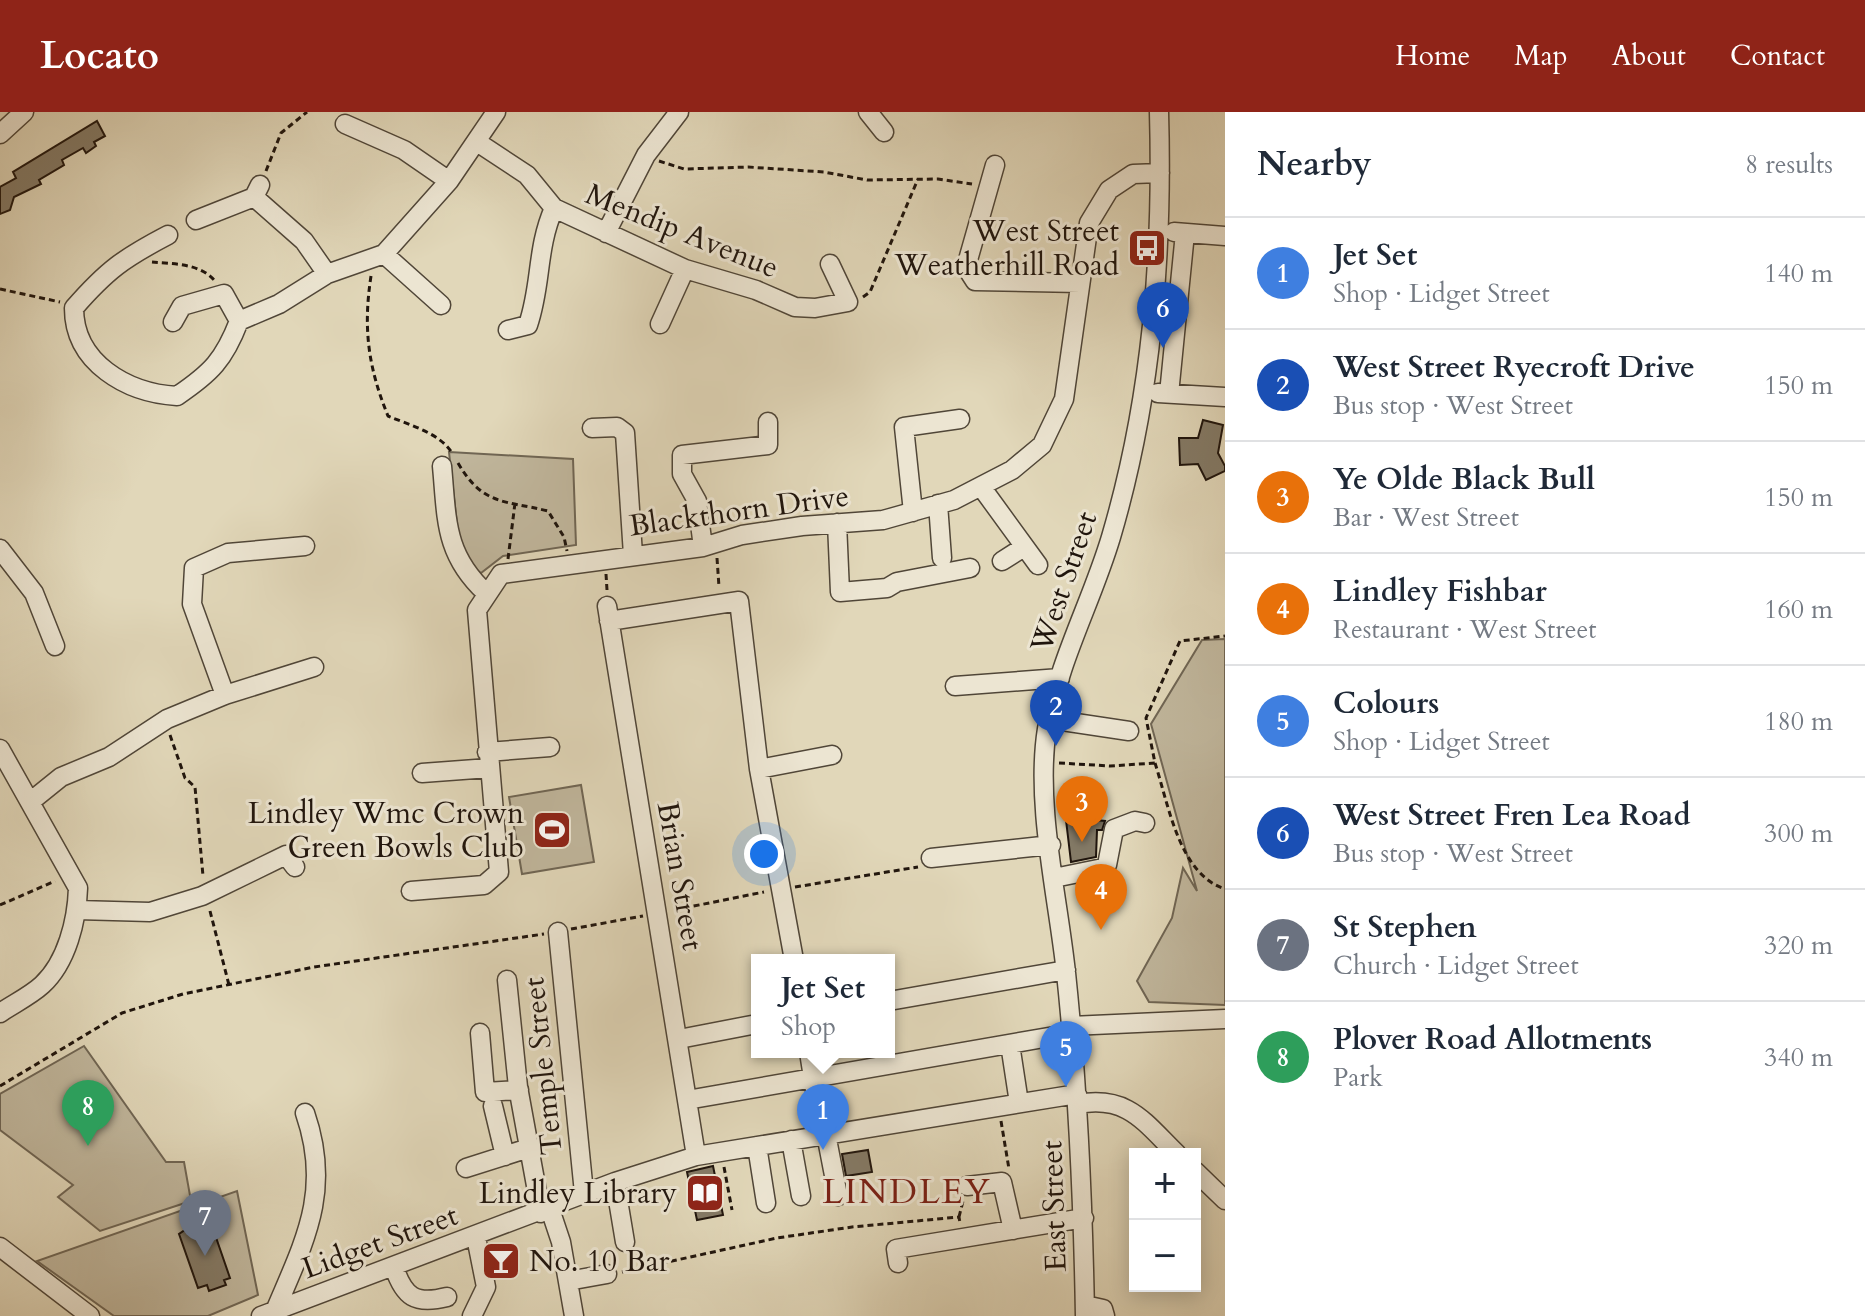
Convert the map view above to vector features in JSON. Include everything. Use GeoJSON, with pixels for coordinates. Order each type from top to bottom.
{"type":"FeatureCollection","features":[{"type":"Feature","properties":{"kind":"street"},"geometry":{"type":"LineString","coordinates":[[0,134],[24,112]]}},
{"type":"Feature","properties":{"kind":"street"},"geometry":{"type":"LineString","coordinates":[[168,235],[121,259],[106,272],[74,308],[74,328],[90,358],[132,388],[155,395],[177,396],[209,374],[228,350],[239,321],[279,304],[327,274],[379,256],[449,181],[496,112]]}},
{"type":"Feature","properties":{"kind":"street"},"geometry":{"type":"LineString","coordinates":[[606,233],[646,155],[679,112]]}},
{"type":"Feature","properties":{"kind":"street"},"geometry":{"type":"LineString","coordinates":[[868,112],[884,132]]}},
{"type":"Feature","properties":{"kind":"street","name":"West Street"},"geometry":{"type":"LineString","coordinates":[[1078,1099],[1051,845],[1046,760],[1049,719],[1060,678],[1111,538],[1143,393],[1155,307],[1160,231],[1159,112]]}},
{"type":"Feature","properties":{"kind":"street"},"geometry":{"type":"LineString","coordinates":[[345,124],[404,150],[449,181]]}},
{"type":"Feature","properties":{"kind":"street","name":"Mendip Avenue"},"geometry":{"type":"LineString","coordinates":[[477,142],[527,175],[554,208],[685,269],[756,290],[795,307],[815,308],[848,302]]}},
{"type":"Feature","properties":{"kind":"street"},"geometry":{"type":"LineString","coordinates":[[995,165],[966,267],[975,281],[1080,283]]}},
{"type":"Feature","properties":{"kind":"street","name":"Blackthorn Drive"},"geometry":{"type":"LineString","coordinates":[[507,573],[709,545],[742,535],[883,520],[982,488],[1042,445],[1064,399],[1089,223],[1109,190],[1133,174],[1160,173]]}},
{"type":"Feature","properties":{"kind":"street"},"geometry":{"type":"LineString","coordinates":[[196,220],[257,191],[304,241],[327,274]]}},
{"type":"Feature","properties":{"kind":"street"},"geometry":{"type":"LineString","coordinates":[[508,330],[528,325],[534,308],[543,233],[554,208]]}},
{"type":"Feature","properties":{"kind":"street"},"geometry":{"type":"LineString","coordinates":[[1160,231],[1225,236]]}},
{"type":"Feature","properties":{"kind":"street"},"geometry":{"type":"LineString","coordinates":[[1169,394],[1185,233]]}},
{"type":"Feature","properties":{"kind":"street"},"geometry":{"type":"LineString","coordinates":[[379,256],[441,305]]}},
{"type":"Feature","properties":{"kind":"street"},"geometry":{"type":"LineString","coordinates":[[830,264],[848,302]]}},
{"type":"Feature","properties":{"kind":"street"},"geometry":{"type":"LineString","coordinates":[[660,324],[685,269]]}},
{"type":"Feature","properties":{"kind":"street"},"geometry":{"type":"LineString","coordinates":[[173,322],[182,306],[224,294],[239,321]]}},
{"type":"Feature","properties":{"kind":"street"},"geometry":{"type":"LineString","coordinates":[[1143,393],[1225,397]]}},
{"type":"Feature","properties":{"kind":"street"},"geometry":{"type":"LineString","coordinates":[[913,512],[904,427],[960,419]]}},
{"type":"Feature","properties":{"kind":"street"},"geometry":{"type":"LineString","coordinates":[[709,545],[697,501],[682,474],[682,455],[768,445],[768,422]]}},
{"type":"Feature","properties":{"kind":"street"},"geometry":{"type":"LineString","coordinates":[[592,428],[617,427],[625,433],[633,555]]}},
{"type":"Feature","properties":{"kind":"street"},"geometry":{"type":"LineString","coordinates":[[442,466],[449,541],[465,573],[486,593]]}},
{"type":"Feature","properties":{"kind":"street"},"geometry":{"type":"LineString","coordinates":[[982,488],[1038,565]]}},
{"type":"Feature","properties":{"kind":"street"},"geometry":{"type":"LineString","coordinates":[[938,504],[942,558]]}},
{"type":"Feature","properties":{"kind":"street"},"geometry":{"type":"LineString","coordinates":[[837,523],[840,592],[887,588],[897,582],[970,568]]}},
{"type":"Feature","properties":{"kind":"street"},"geometry":{"type":"LineString","coordinates":[[225,695],[192,604],[194,568],[228,553],[305,546]]}},
{"type":"Feature","properties":{"kind":"street"},"geometry":{"type":"LineString","coordinates":[[1002,561],[1024,547]]}},
{"type":"Feature","properties":{"kind":"street"},"geometry":{"type":"LineString","coordinates":[[0,549],[34,593],[55,646]]}},
{"type":"Feature","properties":{"kind":"street"},"geometry":{"type":"LineString","coordinates":[[411,891],[484,885],[495,877],[499,864],[477,610],[501,574],[507,573]]}},
{"type":"Feature","properties":{"kind":"street"},"geometry":{"type":"LineString","coordinates":[[608,614],[739,601],[743,658],[759,769],[793,954]]}},
{"type":"Feature","properties":{"kind":"street","name":"Brian Street"},"geometry":{"type":"LineString","coordinates":[[608,614],[696,1156]]}},
{"type":"Feature","properties":{"kind":"street"},"geometry":{"type":"LineString","coordinates":[[30,802],[61,777],[109,757],[164,720],[225,695],[314,667]]}},
{"type":"Feature","properties":{"kind":"street"},"geometry":{"type":"LineString","coordinates":[[955,686],[1060,678]]}},
{"type":"Feature","properties":{"kind":"street"},"geometry":{"type":"LineString","coordinates":[[1049,719],[1129,731]]}},
{"type":"Feature","properties":{"kind":"street"},"geometry":{"type":"LineString","coordinates":[[422,773],[550,747]]}},
{"type":"Feature","properties":{"kind":"street"},"geometry":{"type":"LineString","coordinates":[[0,749],[78,888],[77,910],[65,950],[43,984],[0,1013]]}},
{"type":"Feature","properties":{"kind":"street"},"geometry":{"type":"LineString","coordinates":[[759,769],[832,755]]}},
{"type":"Feature","properties":{"kind":"street"},"geometry":{"type":"LineString","coordinates":[[1054,878],[1103,868],[1107,865],[1114,829],[1135,821],[1145,823]]}},
{"type":"Feature","properties":{"kind":"street"},"geometry":{"type":"LineString","coordinates":[[931,858],[1051,845]]}},
{"type":"Feature","properties":{"kind":"street"},"geometry":{"type":"LineString","coordinates":[[77,910],[150,912],[205,894],[287,854]]}},
{"type":"Feature","properties":{"kind":"street","name":"Temple Street"},"geometry":{"type":"LineString","coordinates":[[558,932],[584,1193]]}},
{"type":"Feature","properties":{"kind":"street"},"geometry":{"type":"LineString","coordinates":[[895,1000],[1066,970]]}},
{"type":"Feature","properties":{"kind":"street"},"geometry":{"type":"LineString","coordinates":[[507,980],[519,1090],[545,1211],[561,1242],[574,1316]]}},
{"type":"Feature","properties":{"kind":"street"},"geometry":{"type":"LineString","coordinates":[[687,1100],[1010,1044],[1071,1030],[1225,1019]]}},
{"type":"Feature","properties":{"kind":"street"},"geometry":{"type":"LineString","coordinates":[[679,1039],[751,1025]]}},
{"type":"Feature","properties":{"kind":"street"},"geometry":{"type":"LineString","coordinates":[[480,1033],[485,1092],[519,1090]]}},
{"type":"Feature","properties":{"kind":"street"},"geometry":{"type":"LineString","coordinates":[[1010,1044],[1019,1103]]}},
{"type":"Feature","properties":{"kind":"street"},"geometry":{"type":"LineString","coordinates":[[810,1058],[838,1196]]}},
{"type":"Feature","properties":{"kind":"street","name":"Lidget Street"},"geometry":{"type":"LineString","coordinates":[[268,1313],[545,1211],[584,1193],[696,1156],[1019,1103],[1078,1099],[1129,1108],[1171,1148]]}},
{"type":"Feature","properties":{"kind":"street","name":"East Street"},"geometry":{"type":"LineString","coordinates":[[1078,1099],[1085,1310]]}},
{"type":"Feature","properties":{"kind":"street"},"geometry":{"type":"LineString","coordinates":[[493,1106],[505,1156]]}},
{"type":"Feature","properties":{"kind":"street"},"geometry":{"type":"LineString","coordinates":[[268,1313],[305,1240],[318,1192],[311,1132],[305,1113]]}},
{"type":"Feature","properties":{"kind":"street"},"geometry":{"type":"LineString","coordinates":[[791,1140],[801,1196]]}},
{"type":"Feature","properties":{"kind":"street"},"geometry":{"type":"LineString","coordinates":[[757,1146],[766,1203]]}},
{"type":"Feature","properties":{"kind":"street"},"geometry":{"type":"LineString","coordinates":[[466,1168],[532,1147]]}},
{"type":"Feature","properties":{"kind":"street"},"geometry":{"type":"LineString","coordinates":[[1201,1177],[1225,1200]]}},
{"type":"Feature","properties":{"kind":"street"},"geometry":{"type":"LineString","coordinates":[[615,1182],[625,1242]]}},
{"type":"Feature","properties":{"kind":"street"},"geometry":{"type":"LineString","coordinates":[[967,1186],[1002,1182],[1013,1230]]}},
{"type":"Feature","properties":{"kind":"street"},"geometry":{"type":"LineString","coordinates":[[898,1263],[896,1249],[1084,1218]]}},
{"type":"Feature","properties":{"kind":"street"},"geometry":{"type":"LineString","coordinates":[[472,1316],[486,1287],[476,1237]]}},
{"type":"Feature","properties":{"kind":"street"},"geometry":{"type":"LineString","coordinates":[[0,1247],[90,1316]]}},
{"type":"Feature","properties":{"kind":"street"},"geometry":{"type":"LineString","coordinates":[[394,1267],[401,1287],[411,1299],[440,1304]]}},
{"type":"Feature","properties":{"kind":"street"},"geometry":{"type":"LineString","coordinates":[[568,1281],[607,1274]]}},
{"type":"Feature","properties":{"kind":"street"},"geometry":{"type":"LineString","coordinates":[[1085,1310],[1103,1309],[1105,1316]]}},
{"type":"Feature","properties":{"kind":"path"},"geometry":{"type":"LineString","coordinates":[[257,191],[281,133],[307,112]]}},
{"type":"Feature","properties":{"kind":"path"},"geometry":{"type":"LineString","coordinates":[[646,155],[674,168],[748,167],[824,172],[867,180],[918,179],[988,186]]}},
{"type":"Feature","properties":{"kind":"path"},"geometry":{"type":"LineString","coordinates":[[848,302],[870,292],[918,179]]}},
{"type":"Feature","properties":{"kind":"path"},"geometry":{"type":"LineString","coordinates":[[379,256],[366,309],[370,361],[388,416],[448,445],[473,489],[548,511],[564,537],[569,562]]}},
{"type":"Feature","properties":{"kind":"path"},"geometry":{"type":"LineString","coordinates":[[149,261],[188,266],[209,274],[224,294]]}},
{"type":"Feature","properties":{"kind":"path"},"geometry":{"type":"LineString","coordinates":[[0,289],[48,296],[74,308]]}},
{"type":"Feature","properties":{"kind":"path"},"geometry":{"type":"LineString","coordinates":[[507,573],[515,503]]}},
{"type":"Feature","properties":{"kind":"path"},"geometry":{"type":"LineString","coordinates":[[709,545],[720,604]]}},
{"type":"Feature","properties":{"kind":"path"},"geometry":{"type":"LineString","coordinates":[[606,558],[608,614]]}},
{"type":"Feature","properties":{"kind":"path"},"geometry":{"type":"LineString","coordinates":[[1225,636],[1180,641],[1167,664],[1146,718],[1155,763],[1186,857],[1206,882],[1225,889]]}},
{"type":"Feature","properties":{"kind":"path"},"geometry":{"type":"LineString","coordinates":[[164,720],[185,778],[195,787],[205,894],[229,985]]}},
{"type":"Feature","properties":{"kind":"path"},"geometry":{"type":"LineString","coordinates":[[1046,760],[1110,766],[1155,763]]}},
{"type":"Feature","properties":{"kind":"path"},"geometry":{"type":"LineString","coordinates":[[0,1086],[122,1013],[229,985],[314,967],[558,932],[781,889],[914,870],[931,858]]}},
{"type":"Feature","properties":{"kind":"path"},"geometry":{"type":"LineString","coordinates":[[0,905],[72,874]]}},
{"type":"Feature","properties":{"kind":"path"},"geometry":{"type":"LineString","coordinates":[[999,1106],[1009,1171],[1002,1182]]}},
{"type":"Feature","properties":{"kind":"path"},"geometry":{"type":"LineString","coordinates":[[722,1152],[732,1210]]}},
{"type":"Feature","properties":{"kind":"path"},"geometry":{"type":"LineString","coordinates":[[607,1274],[777,1238],[917,1219],[959,1217],[961,1239]]}},
{"type":"Feature","properties":{"kind":"shaded area"},"geometry":{"type":"Polygon","coordinates":[[[449,452],[573,459],[576,545],[503,556],[481,573],[466,563],[458,533],[449,452]]]}},
{"type":"Feature","properties":{"kind":"shaded area"},"geometry":{"type":"Polygon","coordinates":[[[1225,639],[1225,1005],[1149,1002],[1137,981],[1172,918],[1183,868],[1197,891],[1151,724],[1202,640],[1225,639]]]}},
{"type":"Feature","properties":{"kind":"shaded area","name":"Lindley Wmc Crown Green Bowls Club"},"geometry":{"type":"Polygon","coordinates":[[[581,785],[594,862],[522,874],[509,797],[581,785]]]}},
{"type":"Feature","properties":{"kind":"shaded area"},"geometry":{"type":"Polygon","coordinates":[[[84,1046],[166,1162],[184,1162],[191,1201],[100,1231],[58,1197],[73,1185],[0,1130],[0,1094],[84,1046]]]}},
{"type":"Feature","properties":{"kind":"shaded area"},"geometry":{"type":"Polygon","coordinates":[[[237,1191],[258,1295],[208,1316],[114,1316],[37,1261],[237,1191]]]}},
{"type":"Feature","properties":{"kind":"building"},"geometry":{"type":"Polygon","coordinates":[[[97,121],[105,136],[94,142],[96,146],[86,153],[83,148],[62,160],[64,165],[39,180],[41,184],[14,197],[10,210],[0,214],[0,187],[16,178],[13,172],[97,121]]]}},
{"type":"Feature","properties":{"kind":"building"},"geometry":{"type":"Polygon","coordinates":[[[1203,420],[1223,425],[1218,453],[1225,471],[1206,480],[1198,464],[1180,465],[1179,438],[1198,438],[1203,420]]]}},
{"type":"Feature","properties":{"kind":"building"},"geometry":{"type":"Polygon","coordinates":[[[1066,820],[1105,821],[1102,830],[1097,830],[1096,857],[1071,862],[1066,820]]]}},
{"type":"Feature","properties":{"kind":"building"},"geometry":{"type":"Polygon","coordinates":[[[868,1150],[872,1172],[846,1176],[842,1154],[868,1150]]]}},
{"type":"Feature","properties":{"kind":"building","name":"Lindley Library"},"geometry":{"type":"Polygon","coordinates":[[[713,1166],[723,1215],[697,1220],[687,1172],[713,1166]]]}},
{"type":"Feature","properties":{"kind":"building"},"geometry":{"type":"Polygon","coordinates":[[[197,1222],[198,1227],[211,1223],[230,1278],[224,1280],[226,1285],[209,1291],[207,1285],[198,1288],[179,1234],[197,1222]]]}},
{"type":"Feature","properties":{"kind":"place","name":"West Street Weatherhill Road"},"geometry":{"type":"Point","coordinates":[1147,248]}},
{"type":"Feature","properties":{"kind":"place","name":"West Street Fren Lea Road"},"geometry":{"type":"Point","coordinates":[1163,348]}},
{"type":"Feature","properties":{"kind":"place","name":"West Street Ryecroft Drive"},"geometry":{"type":"Point","coordinates":[1056,746]}},
{"type":"Feature","properties":{"kind":"place","name":"Lindley Wmc Crown Green Bowls Club"},"geometry":{"type":"Point","coordinates":[552,830]}},
{"type":"Feature","properties":{"kind":"place","name":"Ye Olde Black Bull"},"geometry":{"type":"Point","coordinates":[1082,842]}},
{"type":"Feature","properties":{"kind":"place","name":"Lindley Fishbar"},"geometry":{"type":"Point","coordinates":[1101,930]}},
{"type":"Feature","properties":{"kind":"place","name":"Colours"},"geometry":{"type":"Point","coordinates":[1066,1087]}},
{"type":"Feature","properties":{"kind":"place","name":"Plover Road Allotments"},"geometry":{"type":"Point","coordinates":[88,1146]}},
{"type":"Feature","properties":{"kind":"place","name":"Jet Set"},"geometry":{"type":"Point","coordinates":[823,1150]}},
{"type":"Feature","properties":{"kind":"place","name":"Lindley Library"},"geometry":{"type":"Point","coordinates":[705,1193]}},
{"type":"Feature","properties":{"kind":"place","name":"St Stephen"},"geometry":{"type":"Point","coordinates":[205,1256]}},
{"type":"Feature","properties":{"kind":"place","name":"No. 10 Bar"},"geometry":{"type":"Point","coordinates":[501,1261]}},
{"type":"Feature","properties":{"kind":"district","name":"LINDLEY"},"geometry":{"type":"Point","coordinates":[907,1192]}}]}
